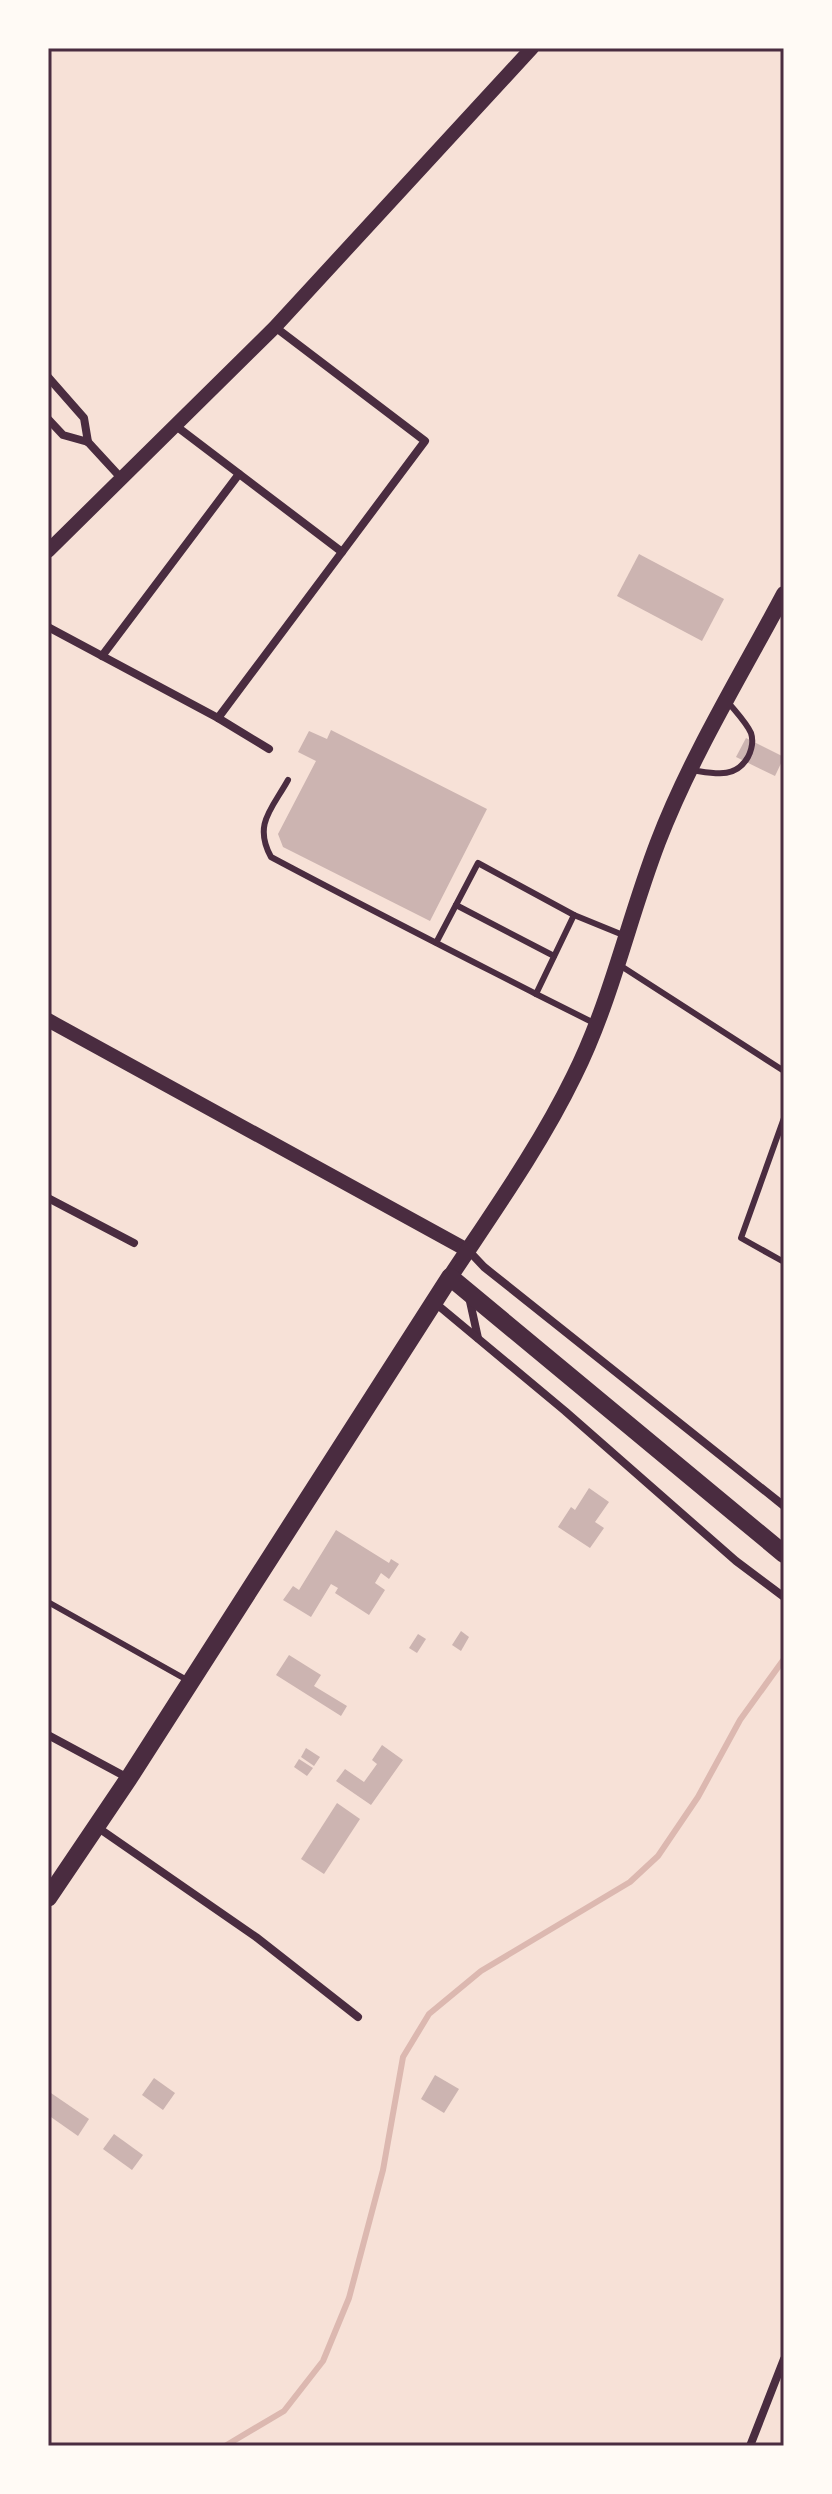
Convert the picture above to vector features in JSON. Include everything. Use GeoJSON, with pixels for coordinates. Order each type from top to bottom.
{"type":"FeatureCollection","features":[{"type":"Feature","properties":{"kind":"main road"},"geometry":{"type":"LineString","coordinates":[[48,1898],[129,1778],[561,1102],[597,1024],[659,840],[691,770],[784,594]]}},
{"type":"Feature","properties":{"kind":"main road"},"geometry":{"type":"LineString","coordinates":[[450,1277],[784,1554]]}},
{"type":"Feature","properties":{"kind":"street"},"geometry":{"type":"LineString","coordinates":[[48,551],[275,327],[532,48]]}},
{"type":"Feature","properties":{"kind":"street"},"geometry":{"type":"LineString","coordinates":[[218,718],[425,441],[275,327]]}},
{"type":"Feature","properties":{"kind":"street"},"geometry":{"type":"LineString","coordinates":[[48,377],[84,418],[88,442]]}},
{"type":"Feature","properties":{"kind":"street"},"geometry":{"type":"LineString","coordinates":[[48,419],[63,435],[88,442],[122,479]]}},
{"type":"Feature","properties":{"kind":"street"},"geometry":{"type":"LineString","coordinates":[[176,426],[342,552]]}},
{"type":"Feature","properties":{"kind":"street"},"geometry":{"type":"LineString","coordinates":[[102,656],[239,474]]}},
{"type":"Feature","properties":{"kind":"street"},"geometry":{"type":"LineString","coordinates":[[48,627],[218,718],[269,749]]}},
{"type":"Feature","properties":{"kind":"street"},"geometry":{"type":"LineString","coordinates":[[48,1020],[467,1250],[484,1267],[784,1506]]}},
{"type":"Feature","properties":{"kind":"street"},"geometry":{"type":"LineString","coordinates":[[48,1198],[134,1243]]}},
{"type":"Feature","properties":{"kind":"street"},"geometry":{"type":"LineString","coordinates":[[468,1292],[479,1339]]}},
{"type":"Feature","properties":{"kind":"street"},"geometry":{"type":"LineString","coordinates":[[434,1302],[736,1561],[784,1597]]}},
{"type":"Feature","properties":{"kind":"street"},"geometry":{"type":"LineString","coordinates":[[48,1735],[129,1778]]}},
{"type":"Feature","properties":{"kind":"street"},"geometry":{"type":"LineString","coordinates":[[96,1827],[256,1937],[358,2017]]}},
{"type":"Feature","properties":{"kind":"street"},"geometry":{"type":"LineString","coordinates":[[750,2446],[784,2359]]}},
{"type":"Feature","properties":{"kind":"lane"},"geometry":{"type":"LineString","coordinates":[[691,770],[729,774],[747,759],[752,748],[751,732],[727,701]]}},
{"type":"Feature","properties":{"kind":"lane"},"geometry":{"type":"LineString","coordinates":[[288,780],[263,826],[264,843],[271,857],[597,1024]]}},
{"type":"Feature","properties":{"kind":"lane"},"geometry":{"type":"LineString","coordinates":[[436,943],[478,863],[574,915],[626,937]]}},
{"type":"Feature","properties":{"kind":"lane"},"geometry":{"type":"LineString","coordinates":[[456,905],[554,956]]}},
{"type":"Feature","properties":{"kind":"lane"},"geometry":{"type":"LineString","coordinates":[[536,994],[574,915]]}},
{"type":"Feature","properties":{"kind":"lane"},"geometry":{"type":"LineString","coordinates":[[617,964],[784,1071]]}},
{"type":"Feature","properties":{"kind":"lane"},"geometry":{"type":"LineString","coordinates":[[784,1118],[741,1238],[784,1262]]}},
{"type":"Feature","properties":{"kind":"lane"},"geometry":{"type":"LineString","coordinates":[[48,1602],[190,1682]]}},
{"type":"Feature","properties":{"kind":"building"},"geometry":{"type":"Polygon","coordinates":[[[639,554],[724,599],[702,641],[617,596],[639,554]]]}},
{"type":"Feature","properties":{"kind":"building"},"geometry":{"type":"Polygon","coordinates":[[[331,730],[487,809],[430,921],[283,847],[278,834],[316,761],[298,752],[309,731],[327,739],[331,730]]]}},
{"type":"Feature","properties":{"kind":"building"},"geometry":{"type":"Polygon","coordinates":[[[746,738],[784,757],[775,776],[736,757],[746,738]]]}},
{"type":"Feature","properties":{"kind":"building"},"geometry":{"type":"Polygon","coordinates":[[[589,1488],[609,1502],[595,1522],[604,1528],[590,1548],[558,1527],[571,1507],[575,1510],[589,1488]]]}},
{"type":"Feature","properties":{"kind":"building"},"geometry":{"type":"Polygon","coordinates":[[[336,1530],[389,1563],[391,1559],[399,1564],[389,1579],[381,1573],[375,1583],[385,1590],[369,1615],[335,1593],[338,1588],[331,1584],[311,1617],[283,1600],[293,1586],[299,1590],[336,1530]]]}},
{"type":"Feature","properties":{"kind":"building"},"geometry":{"type":"Polygon","coordinates":[[[461,1631],[469,1637],[461,1651],[452,1645],[461,1631]]]}},
{"type":"Feature","properties":{"kind":"building"},"geometry":{"type":"Polygon","coordinates":[[[418,1634],[426,1639],[417,1653],[409,1648],[418,1634]]]}},
{"type":"Feature","properties":{"kind":"building"},"geometry":{"type":"Polygon","coordinates":[[[289,1655],[321,1675],[314,1686],[347,1706],[341,1716],[276,1675],[289,1655]]]}},
{"type":"Feature","properties":{"kind":"building"},"geometry":{"type":"Polygon","coordinates":[[[382,1745],[403,1760],[371,1805],[336,1781],[345,1769],[364,1782],[377,1764],[372,1760],[382,1745]]]}},
{"type":"Feature","properties":{"kind":"building"},"geometry":{"type":"Polygon","coordinates":[[[306,1748],[320,1757],[314,1766],[301,1757],[306,1748]]]}},
{"type":"Feature","properties":{"kind":"building"},"geometry":{"type":"Polygon","coordinates":[[[299,1759],[313,1768],[307,1776],[294,1767],[299,1759]]]}},
{"type":"Feature","properties":{"kind":"building"},"geometry":{"type":"Polygon","coordinates":[[[337,1803],[360,1819],[324,1874],[301,1859],[337,1803]]]}},
{"type":"Feature","properties":{"kind":"building"},"geometry":{"type":"Polygon","coordinates":[[[435,2075],[459,2089],[444,2113],[421,2099],[435,2075]]]}},
{"type":"Feature","properties":{"kind":"building"},"geometry":{"type":"Polygon","coordinates":[[[154,2078],[175,2093],[163,2110],[142,2095],[154,2078]]]}},
{"type":"Feature","properties":{"kind":"building"},"geometry":{"type":"Polygon","coordinates":[[[48,2091],[89,2119],[78,2136],[48,2115],[48,2091]]]}},
{"type":"Feature","properties":{"kind":"building"},"geometry":{"type":"Polygon","coordinates":[[[114,2134],[143,2155],[132,2170],[103,2149],[114,2134]]]}},
{"type":"Feature","properties":{"kind":"waterway"},"geometry":{"type":"LineString","coordinates":[[225,2446],[284,2411],[323,2361],[349,2298],[383,2170],[403,2057],[429,2014],[481,1971],[630,1882],[658,1856],[698,1797],[740,1720],[784,1659]]}}]}
